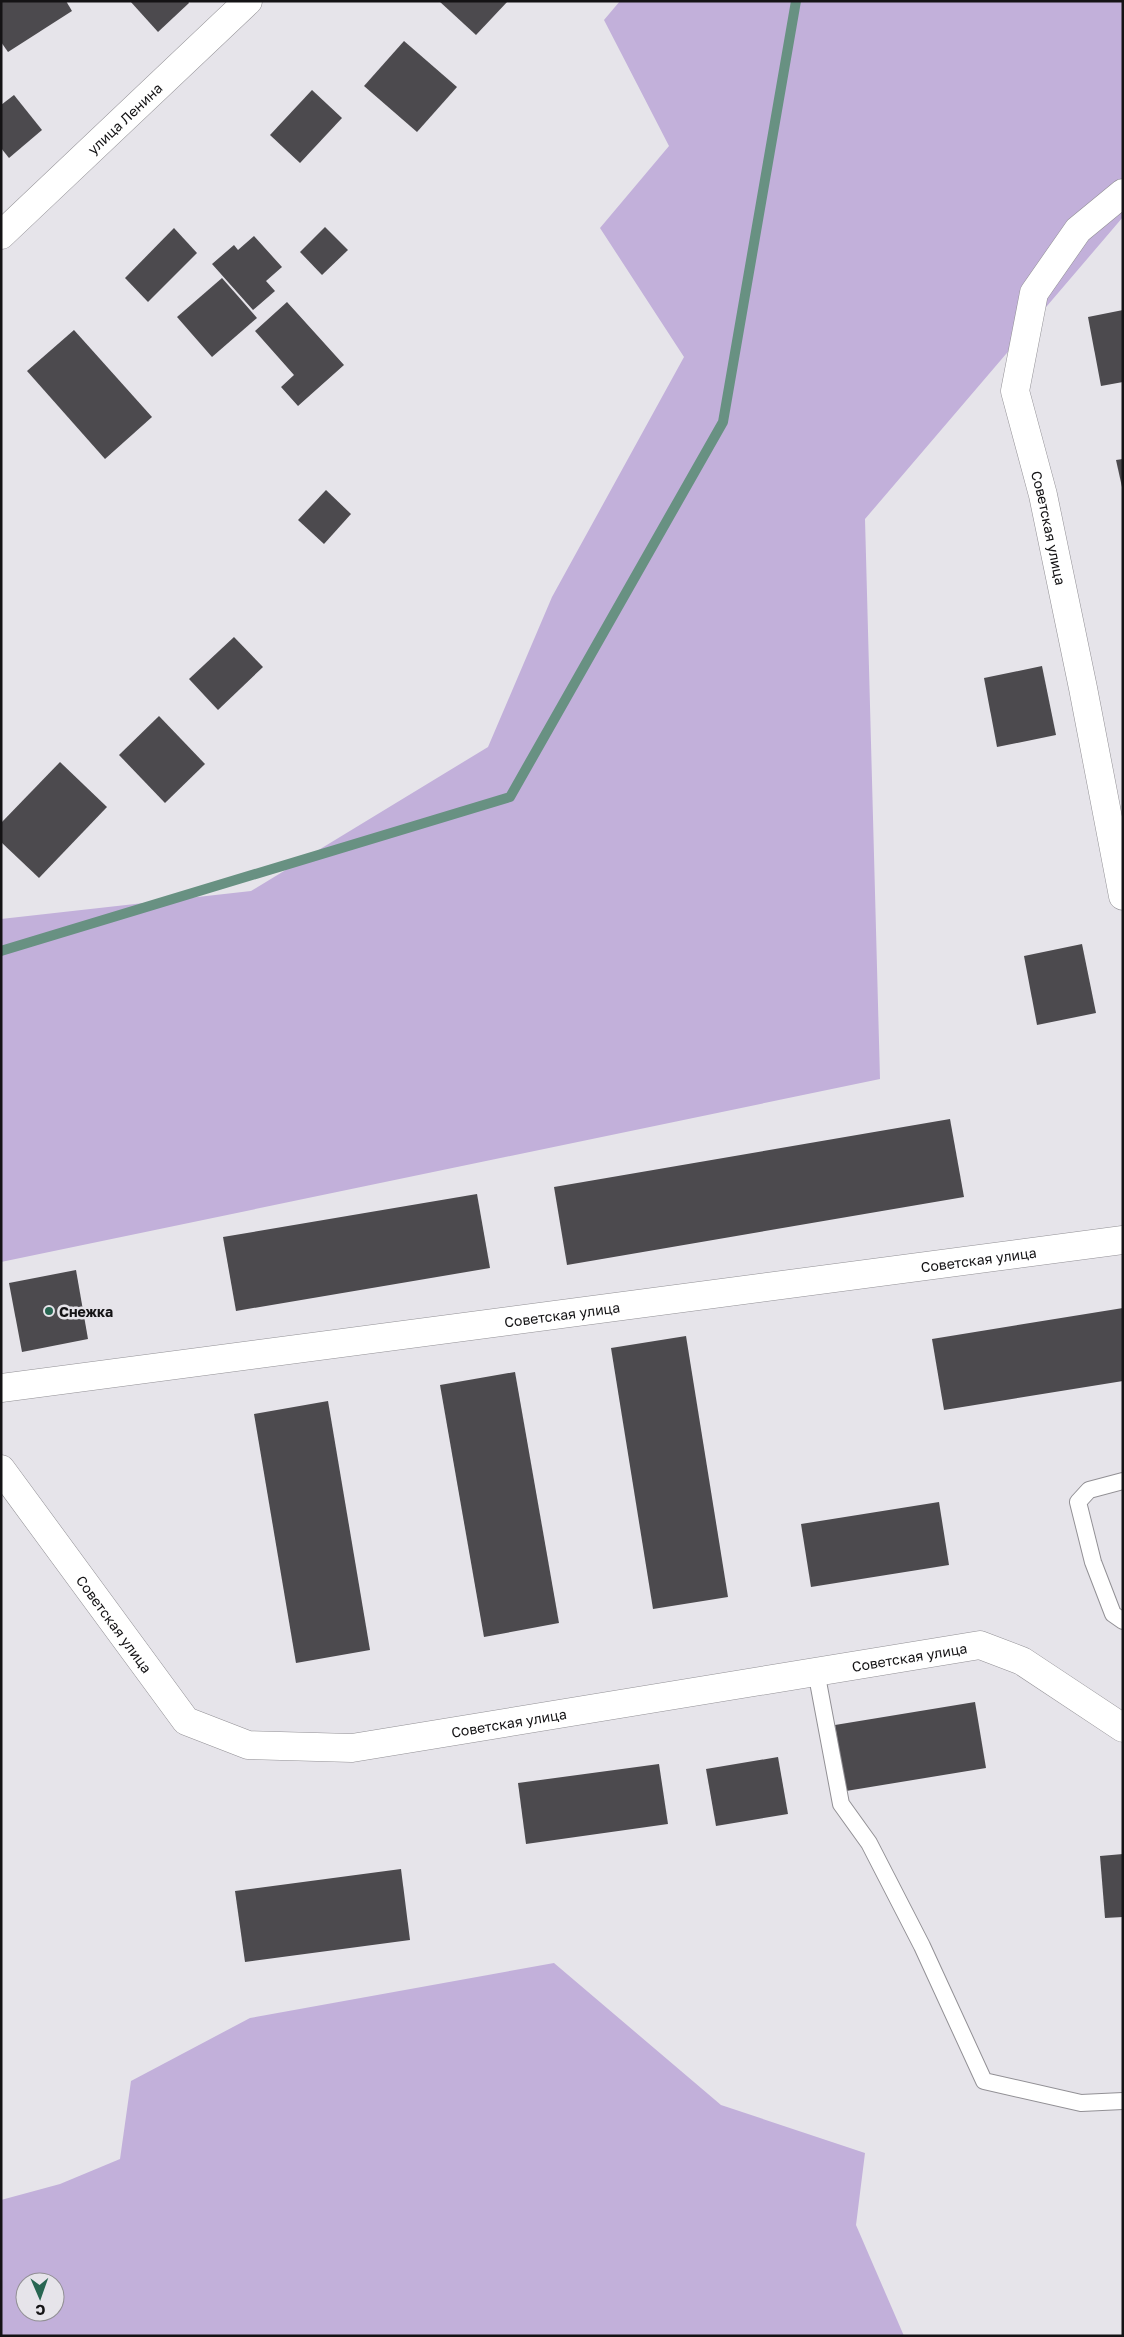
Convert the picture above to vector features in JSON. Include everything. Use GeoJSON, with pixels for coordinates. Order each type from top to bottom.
{"type":"FeatureCollection","features":[{"type":"Feature","properties":{"kind":"street","name":"улица Ленина"},"geometry":{"type":"LineString","coordinates":[[1,235],[248,1]]}},
{"type":"Feature","properties":{"kind":"street","name":"Советская улица"},"geometry":{"type":"LineString","coordinates":[[1123,193],[1078,230],[1034,293],[1015,391],[1043,494],[1123,896]]}},
{"type":"Feature","properties":{"kind":"street","name":"Советская улица"},"geometry":{"type":"LineString","coordinates":[[1,1388],[1123,1240]]}},
{"type":"Feature","properties":{"kind":"street","name":"Советская улица"},"geometry":{"type":"LineString","coordinates":[[1,1469],[186,1721],[248,1745],[352,1748],[816,1670],[980,1645],[1022,1661],[1123,1728]]}},
{"type":"Feature","properties":{"kind":"lane"},"geometry":{"type":"LineString","coordinates":[[1123,1480],[1110,1482],[1089,1490],[1078,1502],[1093,1562],[1113,1614],[1123,1621]]}},
{"type":"Feature","properties":{"kind":"lane"},"geometry":{"type":"LineString","coordinates":[[816,1670],[841,1804],[869,1843],[905,1911],[984,2081],[1082,2103],[1123,2101]]}},
{"type":"Feature","properties":{"kind":"shaded area"},"geometry":{"type":"Polygon","coordinates":[[[620,1],[1123,1],[1123,217],[865,519],[880,1079],[1,1262],[1,919],[251,891],[488,747],[552,597],[684,357],[600,228],[669,146],[604,20],[620,1]]]}},
{"type":"Feature","properties":{"kind":"shaded area"},"geometry":{"type":"Polygon","coordinates":[[[554,1963],[721,2105],[865,2153],[856,2225],[904,2336],[1,2336],[1,2200],[60,2184],[120,2159],[131,2081],[250,2018],[554,1963]]]}},
{"type":"Feature","properties":{"kind":"building"},"geometry":{"type":"Polygon","coordinates":[[[1,1],[66,1],[72,11],[8,52],[1,42],[1,1]]]}},
{"type":"Feature","properties":{"kind":"building"},"geometry":{"type":"Polygon","coordinates":[[[130,1],[188,1],[189,3],[158,32],[130,1]]]}},
{"type":"Feature","properties":{"kind":"building"},"geometry":{"type":"Polygon","coordinates":[[[439,1],[508,1],[476,35],[439,1]]]}},
{"type":"Feature","properties":{"kind":"building"},"geometry":{"type":"Polygon","coordinates":[[[404,41],[457,87],[417,132],[364,86],[404,41]]]}},
{"type":"Feature","properties":{"kind":"building"},"geometry":{"type":"Polygon","coordinates":[[[312,90],[342,118],[300,163],[270,135],[312,90]]]}},
{"type":"Feature","properties":{"kind":"building"},"geometry":{"type":"Polygon","coordinates":[[[14,95],[42,130],[9,158],[1,148],[1,105],[14,95]]]}},
{"type":"Feature","properties":{"kind":"building"},"geometry":{"type":"Polygon","coordinates":[[[325,227],[348,250],[322,275],[300,252],[325,227]]]}},
{"type":"Feature","properties":{"kind":"building"},"geometry":{"type":"Polygon","coordinates":[[[174,228],[197,253],[148,302],[125,278],[174,228]]]}},
{"type":"Feature","properties":{"kind":"building"},"geometry":{"type":"Polygon","coordinates":[[[254,236],[282,267],[266,281],[275,291],[253,310],[212,264],[234,245],[238,250],[254,236]]]}},
{"type":"Feature","properties":{"kind":"building"},"geometry":{"type":"Polygon","coordinates":[[[222,278],[257,318],[212,357],[177,317],[222,278]]]}},
{"type":"Feature","properties":{"kind":"building"},"geometry":{"type":"Polygon","coordinates":[[[287,302],[344,365],[298,406],[281,387],[294,375],[255,331],[287,302]]]}},
{"type":"Feature","properties":{"kind":"building"},"geometry":{"type":"Polygon","coordinates":[[[1123,310],[1123,382],[1101,386],[1088,317],[1123,310]]]}},
{"type":"Feature","properties":{"kind":"building"},"geometry":{"type":"Polygon","coordinates":[[[74,330],[152,417],[105,459],[27,371],[74,330]]]}},
{"type":"Feature","properties":{"kind":"building"},"geometry":{"type":"Polygon","coordinates":[[[1123,459],[1123,487],[1122,487],[1116,460],[1123,459]]]}},
{"type":"Feature","properties":{"kind":"building"},"geometry":{"type":"Polygon","coordinates":[[[326,490],[351,514],[324,544],[298,520],[326,490]]]}},
{"type":"Feature","properties":{"kind":"building"},"geometry":{"type":"Polygon","coordinates":[[[234,637],[263,667],[218,710],[189,679],[234,637]]]}},
{"type":"Feature","properties":{"kind":"building"},"geometry":{"type":"Polygon","coordinates":[[[1042,666],[1056,735],[997,747],[984,678],[1042,666]]]}},
{"type":"Feature","properties":{"kind":"building"},"geometry":{"type":"Polygon","coordinates":[[[159,716],[205,764],[165,803],[119,755],[159,716]]]}},
{"type":"Feature","properties":{"kind":"building"},"geometry":{"type":"Polygon","coordinates":[[[60,762],[107,807],[39,878],[1,842],[1,823],[60,762]]]}},
{"type":"Feature","properties":{"kind":"building"},"geometry":{"type":"Polygon","coordinates":[[[1082,944],[1096,1013],[1037,1025],[1024,956],[1082,944]]]}},
{"type":"Feature","properties":{"kind":"building"},"geometry":{"type":"Polygon","coordinates":[[[950,1119],[964,1197],[567,1265],[554,1187],[950,1119]]]}},
{"type":"Feature","properties":{"kind":"building"},"geometry":{"type":"Polygon","coordinates":[[[477,1194],[490,1268],[236,1311],[223,1237],[477,1194]]]}},
{"type":"Feature","properties":{"kind":"building","name":"Снежка"},"geometry":{"type":"Polygon","coordinates":[[[76,1270],[88,1339],[22,1352],[9,1283],[76,1270]]]}},
{"type":"Feature","properties":{"kind":"building"},"geometry":{"type":"Polygon","coordinates":[[[1123,1308],[1123,1381],[944,1410],[932,1339],[1123,1308]]]}},
{"type":"Feature","properties":{"kind":"building"},"geometry":{"type":"Polygon","coordinates":[[[686,1336],[728,1597],[653,1609],[611,1348],[686,1336]]]}},
{"type":"Feature","properties":{"kind":"building"},"geometry":{"type":"Polygon","coordinates":[[[515,1372],[559,1623],[484,1637],[440,1385],[515,1372]]]}},
{"type":"Feature","properties":{"kind":"building"},"geometry":{"type":"Polygon","coordinates":[[[328,1401],[370,1650],[296,1663],[254,1414],[328,1401]]]}},
{"type":"Feature","properties":{"kind":"building"},"geometry":{"type":"Polygon","coordinates":[[[939,1502],[949,1565],[811,1587],[801,1524],[939,1502]]]}},
{"type":"Feature","properties":{"kind":"building"},"geometry":{"type":"Polygon","coordinates":[[[975,1702],[986,1768],[846,1791],[835,1725],[975,1702]]]}},
{"type":"Feature","properties":{"kind":"building"},"geometry":{"type":"Polygon","coordinates":[[[778,1757],[788,1814],[716,1826],[706,1769],[778,1757]]]}},
{"type":"Feature","properties":{"kind":"building"},"geometry":{"type":"Polygon","coordinates":[[[659,1764],[668,1824],[526,1844],[518,1783],[659,1764]]]}},
{"type":"Feature","properties":{"kind":"building"},"geometry":{"type":"Polygon","coordinates":[[[1123,1854],[1123,1917],[1105,1918],[1100,1856],[1123,1854]]]}},
{"type":"Feature","properties":{"kind":"building"},"geometry":{"type":"Polygon","coordinates":[[[401,1869],[410,1940],[245,1962],[235,1891],[401,1869]]]}},
{"type":"Feature","properties":{"kind":"waterway"},"geometry":{"type":"LineString","coordinates":[[1,951],[510,797],[723,422],[796,1]]}},
{"type":"Feature","properties":{"kind":"place","name":"Снежка"},"geometry":{"type":"Point","coordinates":[49,1311]}}]}
